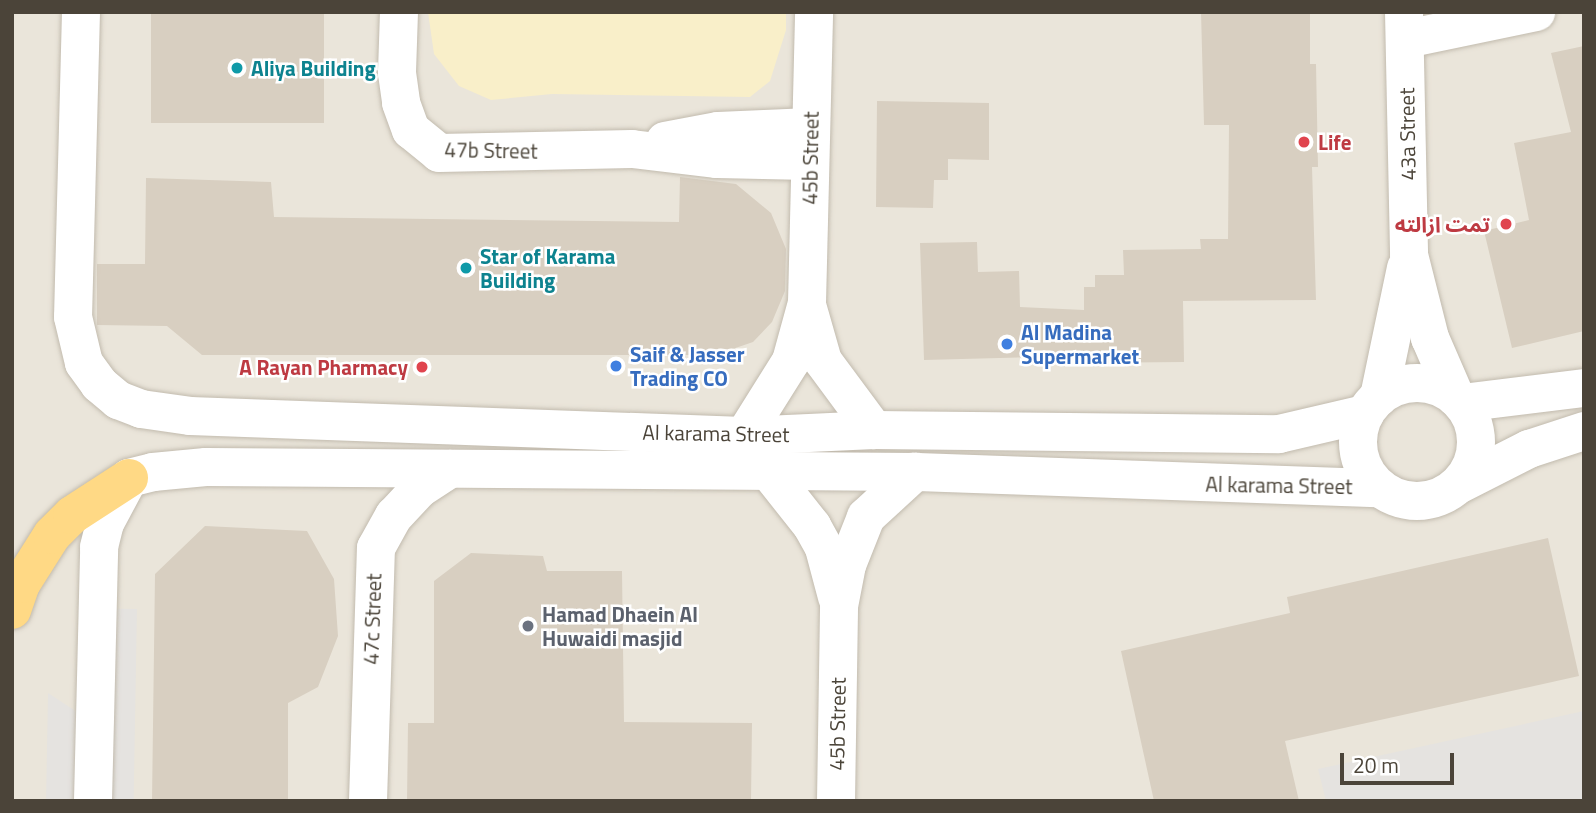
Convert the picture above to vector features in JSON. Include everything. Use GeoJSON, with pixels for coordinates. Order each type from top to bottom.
{"type":"FeatureCollection","features":[{"type":"Feature","properties":{"kind":"highway"},"geometry":{"type":"LineString","coordinates":[[12,610],[21,584],[52,535],[72,515],[129,478]]}},
{"type":"Feature","properties":{"kind":"street","name":"Al karama Street"},"geometry":{"type":"LineString","coordinates":[[81,12],[73,317],[84,363],[118,400],[141,409],[190,416],[744,436],[874,430],[1279,434],[1372,405]]}},
{"type":"Feature","properties":{"kind":"street","name":"45b Street"},"geometry":{"type":"LineString","coordinates":[[744,436],[791,361],[807,303],[814,12]]}},
{"type":"Feature","properties":{"kind":"street"},"geometry":{"type":"LineString","coordinates":[[1405,26],[1536,12]]}},
{"type":"Feature","properties":{"kind":"street","name":"47b Street"},"geometry":{"type":"LineString","coordinates":[[399,24],[397,73],[401,103],[411,130],[439,153],[632,149],[718,131],[810,144]]}},
{"type":"Feature","properties":{"kind":"street","name":"43a Street"},"geometry":{"type":"LineString","coordinates":[[1405,26],[1409,255],[1430,338],[1459,400]]}},
{"type":"Feature","properties":{"kind":"street","name":"43a Street"},"geometry":{"type":"LineString","coordinates":[[1372,405],[1409,255]]}},
{"type":"Feature","properties":{"kind":"street","name":"45b Street"},"geometry":{"type":"LineString","coordinates":[[807,303],[823,361],[874,430]]}},
{"type":"Feature","properties":{"kind":"street"},"geometry":{"type":"LineString","coordinates":[[1458,485],[1475,454],[1476,436],[1459,400],[1438,387],[1418,383],[1397,386],[1372,405],[1359,433],[1359,453],[1380,488],[1402,498],[1427,500],[1458,485],[1529,449],[1584,432]]}},
{"type":"Feature","properties":{"kind":"street"},"geometry":{"type":"LineString","coordinates":[[1459,400],[1584,388]]}},
{"type":"Feature","properties":{"kind":"street","name":"Al karama Street"},"geometry":{"type":"LineString","coordinates":[[129,478],[206,467],[915,472],[1380,488]]}},
{"type":"Feature","properties":{"kind":"street","name":"47c Street"},"geometry":{"type":"LineString","coordinates":[[368,801],[376,548],[394,516],[419,489],[450,469]]}},
{"type":"Feature","properties":{"kind":"street","name":"45b Street"},"geometry":{"type":"LineString","coordinates":[[770,472],[799,506],[824,548],[839,606]]}},
{"type":"Feature","properties":{"kind":"street","name":"45b Street"},"geometry":{"type":"LineString","coordinates":[[836,801],[839,606],[854,540],[866,517],[915,472]]}},
{"type":"Feature","properties":{"kind":"street"},"geometry":{"type":"LineString","coordinates":[[93,801],[95,573],[106,523],[129,478]]}},
{"type":"Feature","properties":{"kind":"shaded area"},"geometry":{"type":"Polygon","coordinates":[[[12,12],[1584,12],[1584,801],[12,801],[12,12]]]}},
{"type":"Feature","properties":{"kind":"shaded area"},"geometry":{"type":"Polygon","coordinates":[[[102,608],[137,609],[134,801],[99,800],[102,608]]]}},
{"type":"Feature","properties":{"kind":"shaded area"},"geometry":{"type":"Polygon","coordinates":[[[48,693],[77,712],[76,801],[46,801],[48,693]]]}},
{"type":"Feature","properties":{"kind":"shaded area"},"geometry":{"type":"Polygon","coordinates":[[[1584,711],[1584,801],[1326,801],[1318,769],[1584,711]]]}},
{"type":"Feature","properties":{"kind":"sand"},"geometry":{"type":"Polygon","coordinates":[[[428,12],[786,12],[786,30],[770,81],[750,97],[552,94],[491,100],[459,86],[434,54],[428,12]]]}},
{"type":"Feature","properties":{"kind":"building","name":"Aliya Building"},"geometry":{"type":"Polygon","coordinates":[[[151,12],[324,12],[324,123],[151,123],[151,12]]]}},
{"type":"Feature","properties":{"kind":"building"},"geometry":{"type":"Polygon","coordinates":[[[1201,12],[1310,12],[1310,64],[1316,64],[1318,167],[1312,167],[1316,300],[1183,301],[1184,362],[1076,363],[1076,356],[924,360],[920,243],[977,242],[978,272],[1019,271],[1020,307],[1084,310],[1084,287],[1095,287],[1095,275],[1124,275],[1123,250],[1201,249],[1200,239],[1228,239],[1229,125],[1204,125],[1201,12]]]}},
{"type":"Feature","properties":{"kind":"building"},"geometry":{"type":"Polygon","coordinates":[[[1584,46],[1584,331],[1512,348],[1484,231],[1529,220],[1514,143],[1571,132],[1551,53],[1584,46]]]}},
{"type":"Feature","properties":{"kind":"building"},"geometry":{"type":"Polygon","coordinates":[[[877,101],[989,103],[989,160],[948,159],[948,180],[934,180],[933,208],[876,207],[877,101]]]}},
{"type":"Feature","properties":{"kind":"building","name":"Star of Karama Building"},"geometry":{"type":"Polygon","coordinates":[[[680,177],[736,184],[771,213],[786,249],[785,291],[772,322],[753,342],[715,355],[202,355],[167,326],[97,325],[97,264],[145,264],[146,178],[271,182],[274,217],[679,222],[680,177]]]}},
{"type":"Feature","properties":{"kind":"building"},"geometry":{"type":"Polygon","coordinates":[[[205,526],[307,531],[334,579],[338,636],[318,687],[288,703],[288,801],[152,801],[155,574],[205,526]]]}},
{"type":"Feature","properties":{"kind":"building"},"geometry":{"type":"Polygon","coordinates":[[[1548,538],[1579,676],[1285,741],[1299,801],[1154,801],[1121,651],[1290,613],[1287,597],[1548,538]]]}},
{"type":"Feature","properties":{"kind":"building"},"geometry":{"type":"Polygon","coordinates":[[[471,553],[543,556],[547,571],[622,571],[624,722],[752,723],[751,801],[407,801],[408,723],[434,723],[434,581],[471,553]]]}},
{"type":"Feature","properties":{"kind":"place","name":"Aliya Building"},"geometry":{"type":"Point","coordinates":[237,68]}},
{"type":"Feature","properties":{"kind":"place","name":"Life"},"geometry":{"type":"Point","coordinates":[1304,142]}},
{"type":"Feature","properties":{"kind":"place","name":"تمت ازالته"},"geometry":{"type":"Point","coordinates":[1506,224]}},
{"type":"Feature","properties":{"kind":"place","name":"Star of Karama Building"},"geometry":{"type":"Point","coordinates":[466,268]}},
{"type":"Feature","properties":{"kind":"place","name":"Al Madina Supermarket"},"geometry":{"type":"Point","coordinates":[1007,344]}},
{"type":"Feature","properties":{"kind":"place","name":"Saif & Jasser Trading CO"},"geometry":{"type":"Point","coordinates":[616,366]}},
{"type":"Feature","properties":{"kind":"place","name":"A Rayan Pharmacy"},"geometry":{"type":"Point","coordinates":[422,367]}},
{"type":"Feature","properties":{"kind":"place","name":"Hamad Dhaein Al Huwaidi masjid"},"geometry":{"type":"Point","coordinates":[528,626]}}]}
